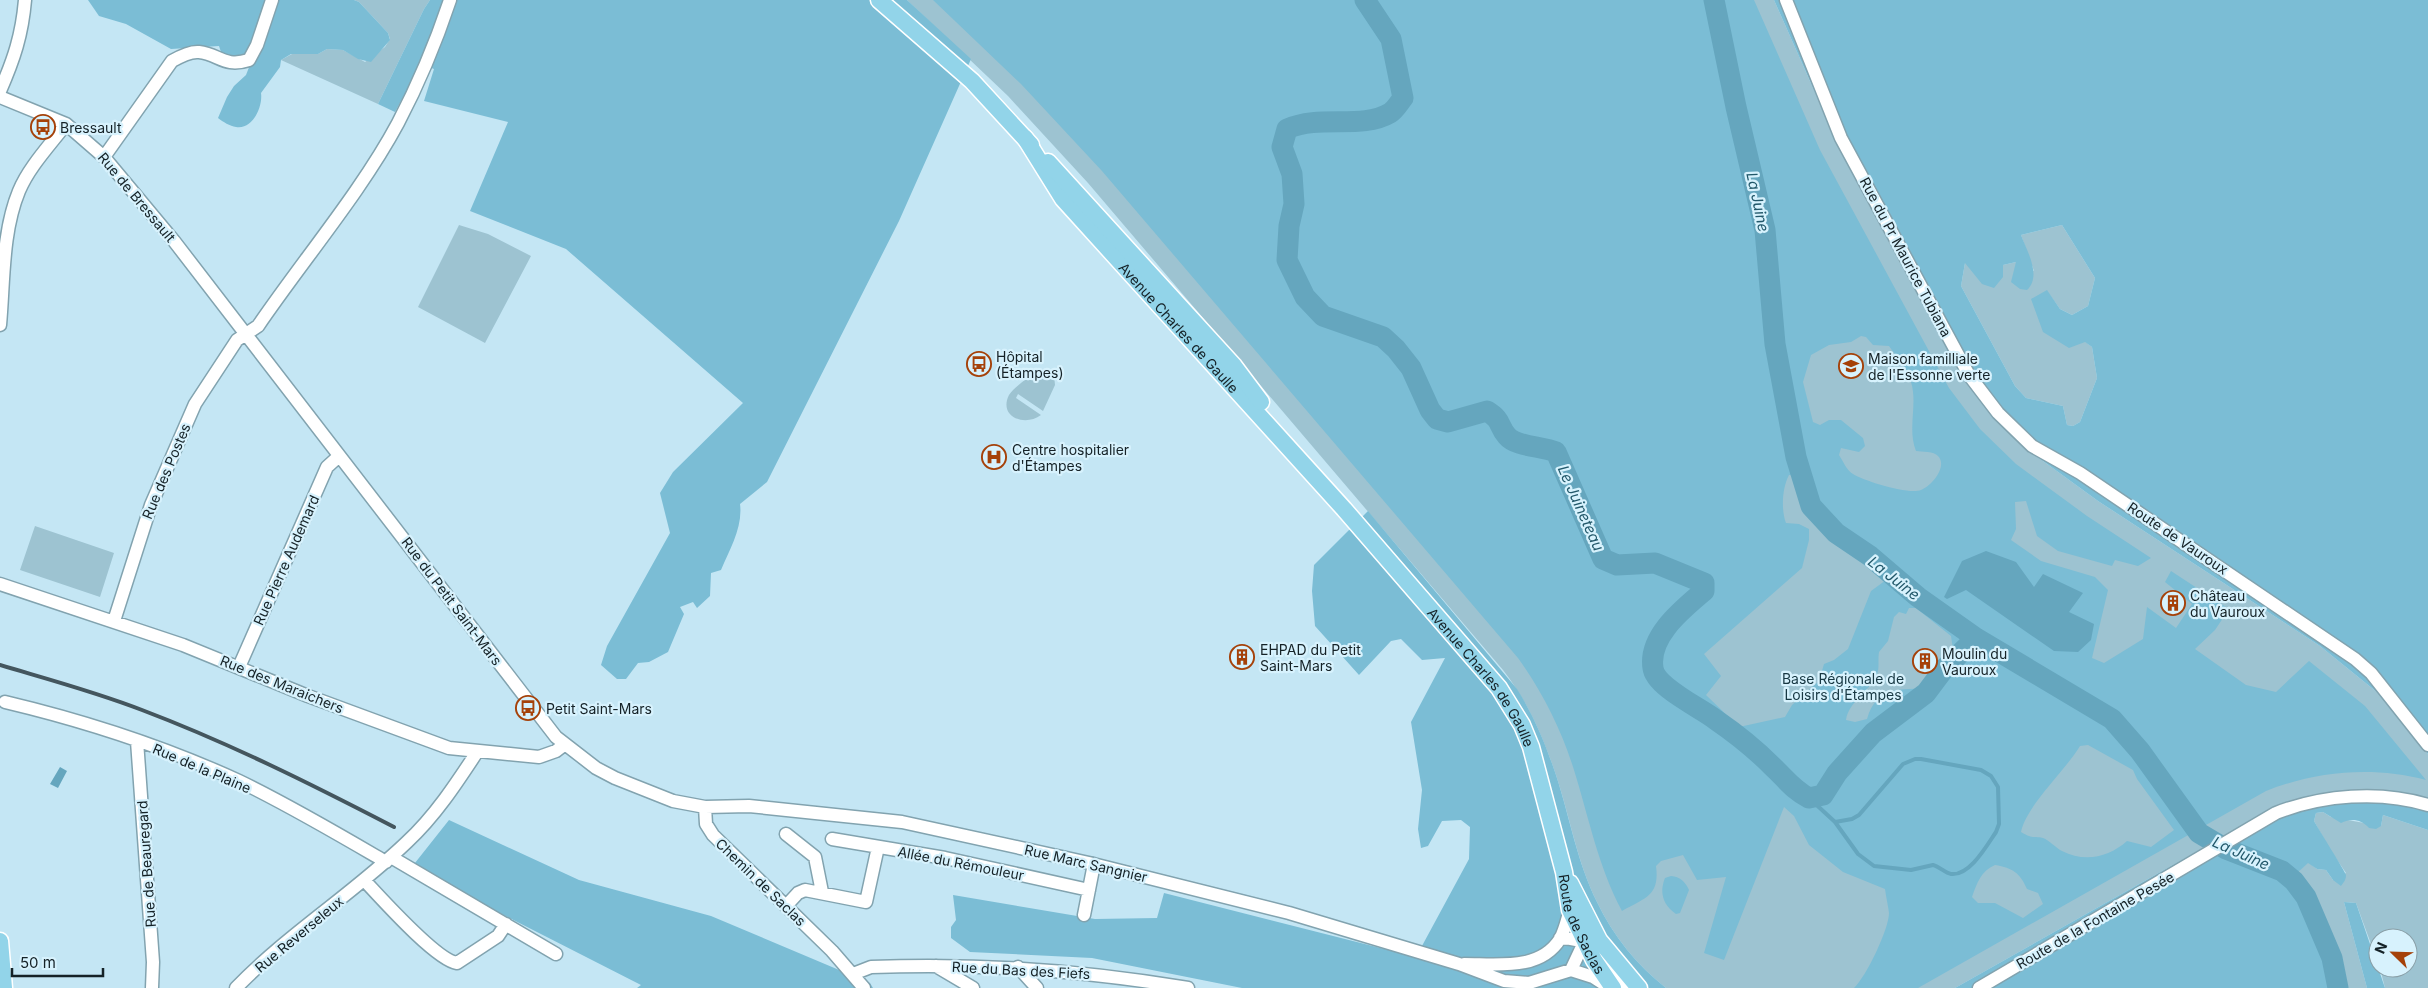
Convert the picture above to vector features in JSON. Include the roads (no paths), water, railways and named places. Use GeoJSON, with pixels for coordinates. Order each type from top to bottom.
{"type":"FeatureCollection","features":[{"type":"Feature","properties":{"kind":"main road","name":"Avenue Charles de Gaulle"},"geometry":{"type":"LineString","coordinates":[[879,0],[972,81],[1025,138],[1063,199],[1344,509],[1492,680],[1512,707],[1531,748],[1564,872]]}},
{"type":"Feature","properties":{"kind":"main road","name":"Route de Saclas"},"geometry":{"type":"LineString","coordinates":[[1564,872],[1570,910],[1584,942],[1612,988]]}},
{"type":"Feature","properties":{"kind":"main road","name":"Route de Saclas"},"geometry":{"type":"LineString","coordinates":[[1564,872],[1599,940],[1639,988]]}},
{"type":"Feature","properties":{"kind":"main road"},"geometry":{"type":"LineString","coordinates":[[0,942],[4,988]]}},
{"type":"Feature","properties":{"kind":"street"},"geometry":{"type":"LineString","coordinates":[[0,90],[15,58],[22,30],[25,0]]}},
{"type":"Feature","properties":{"kind":"street"},"geometry":{"type":"LineString","coordinates":[[104,157],[172,61],[184,55],[198,52],[224,62],[239,63],[249,60],[257,45],[272,0]]}},
{"type":"Feature","properties":{"kind":"street","name":"Rue des Postes"},"geometry":{"type":"LineString","coordinates":[[114,621],[151,506],[195,404],[232,347],[245,334],[258,326],[354,192],[398,124],[436,44],[450,0]]}},
{"type":"Feature","properties":{"kind":"street","name":"Rue du Pr Maurice Tubiana"},"geometry":{"type":"LineString","coordinates":[[1786,0],[1841,138],[1969,374],[1998,413],[2032,446],[2080,473]]}},
{"type":"Feature","properties":{"kind":"street","name":"Rue de Bressault"},"geometry":{"type":"LineString","coordinates":[[0,96],[66,124],[104,157],[174,241],[245,334]]}},
{"type":"Feature","properties":{"kind":"street"},"geometry":{"type":"LineString","coordinates":[[0,325],[12,210],[20,189],[66,124]]}},
{"type":"Feature","properties":{"kind":"street","name":"Rue du Petit Saint-Mars"},"geometry":{"type":"LineString","coordinates":[[245,334],[338,457],[388,518],[556,737],[579,757],[615,778],[674,801],[706,807]]}},
{"type":"Feature","properties":{"kind":"street","name":"Rue Pierre Audemard"},"geometry":{"type":"LineString","coordinates":[[239,667],[327,467],[338,457]]}},
{"type":"Feature","properties":{"kind":"street","name":"Route de Vauroux"},"geometry":{"type":"LineString","coordinates":[[2080,473],[2355,659],[2371,673],[2428,745]]}},
{"type":"Feature","properties":{"kind":"street","name":"Rue des Maraichers"},"geometry":{"type":"LineString","coordinates":[[0,584],[114,621],[239,667],[435,744],[477,752],[539,757],[556,751],[565,744]]}},
{"type":"Feature","properties":{"kind":"street","name":"Rue de la Plaine"},"geometry":{"type":"LineString","coordinates":[[5,702],[81,722],[137,741],[239,781],[389,859],[556,954]]}},
{"type":"Feature","properties":{"kind":"street","name":"Rue de Beauregard"},"geometry":{"type":"LineString","coordinates":[[137,741],[153,962],[152,988]]}},
{"type":"Feature","properties":{"kind":"street","name":"Rue Reverseleux"},"geometry":{"type":"LineString","coordinates":[[236,988],[274,952],[389,859],[426,823],[452,790],[477,752]]}},
{"type":"Feature","properties":{"kind":"street","name":"Route de la Fontaine Pesée"},"geometry":{"type":"LineString","coordinates":[[1979,988],[2276,813],[2300,804],[2335,798],[2367,797],[2415,801],[2428,805]]}},
{"type":"Feature","properties":{"kind":"street","name":"Rue Marc Sangnier"},"geometry":{"type":"LineString","coordinates":[[706,807],[758,807],[902,822],[1094,864],[1289,913],[1459,964],[1504,981],[1529,983],[1570,970]]}},
{"type":"Feature","properties":{"kind":"street","name":"Chemin de Saclas"},"geometry":{"type":"LineString","coordinates":[[706,807],[706,824],[713,835],[832,951],[864,988]]}},
{"type":"Feature","properties":{"kind":"street"},"geometry":{"type":"LineString","coordinates":[[786,834],[815,857],[822,892]]}},
{"type":"Feature","properties":{"kind":"street","name":"Allée du Rémouleur"},"geometry":{"type":"LineString","coordinates":[[832,839],[945,858],[1089,890]]}},
{"type":"Feature","properties":{"kind":"street"},"geometry":{"type":"LineString","coordinates":[[786,906],[798,893],[805,890],[866,902],[878,847]]}},
{"type":"Feature","properties":{"kind":"street"},"geometry":{"type":"LineString","coordinates":[[1084,915],[1094,864]]}},
{"type":"Feature","properties":{"kind":"street"},"geometry":{"type":"LineString","coordinates":[[364,880],[432,948],[449,962],[457,964],[498,936],[506,924]]}},
{"type":"Feature","properties":{"kind":"street","name":"Rue Marc Sangnier"},"geometry":{"type":"LineString","coordinates":[[1459,964],[1524,963],[1541,958],[1560,938],[1570,910]]}},
{"type":"Feature","properties":{"kind":"street"},"geometry":{"type":"LineString","coordinates":[[1591,924],[1570,970],[1593,977],[1612,988]]}},
{"type":"Feature","properties":{"kind":"street"},"geometry":{"type":"LineString","coordinates":[[1560,938],[1576,939],[1593,945],[1622,982],[1632,988]]}},
{"type":"Feature","properties":{"kind":"street"},"geometry":{"type":"LineString","coordinates":[[936,966],[972,988]]}},
{"type":"Feature","properties":{"kind":"street","name":"Rue du Bas des Fiefs"},"geometry":{"type":"LineString","coordinates":[[853,974],[871,967],[1018,967],[1122,976],[1188,988]]}},
{"type":"Feature","properties":{"kind":"street"},"geometry":{"type":"LineString","coordinates":[[1018,967],[1037,988]]}},
{"type":"Feature","properties":{"kind":"waterway","name":"Le Juineteau"},"geometry":{"type":"LineString","coordinates":[[1365,0],[1391,39],[1403,98],[1392,112],[1379,118],[1354,122],[1313,123],[1287,129],[1282,147],[1292,174],[1294,204],[1289,226],[1287,260],[1305,297],[1323,316],[1383,337],[1396,349],[1411,368],[1430,410],[1437,419],[1448,422],[1487,411],[1495,417],[1511,440],[1556,452],[1603,559],[1617,565],[1655,563],[1704,583],[1704,591],[1677,615],[1661,634],[1656,645],[1653,656],[1653,668],[1662,682],[1670,690],[1709,715],[1752,747],[1794,788],[1809,798],[1823,795],[1837,773],[1873,733],[1926,693],[1944,669],[1976,638]]}},
{"type":"Feature","properties":{"kind":"waterway","name":"La Juine"},"geometry":{"type":"LineString","coordinates":[[1714,0],[1736,107],[1765,230],[1775,344],[1796,457],[1811,506],[1836,533],[1870,556],[1918,597],[1976,638],[2112,719],[2140,751],[2199,833],[2226,849],[2282,871],[2294,881],[2306,897],[2332,958],[2338,988]]}},
{"type":"Feature","properties":{"kind":"waterway"},"geometry":{"type":"LineString","coordinates":[[1809,798],[1835,822],[1858,854],[1874,866],[1911,870],[1933,865],[1951,874],[1965,870],[1971,865],[1983,852],[1996,832],[1999,824],[1998,787],[1991,776],[1981,770],[1915,759],[1903,764],[1859,815],[1852,819],[1835,822]]}},
{"type":"Feature","properties":{"kind":"railway"},"geometry":{"type":"LineString","coordinates":[[0,665],[107,697],[206,736],[332,795],[394,827]]}},
{"type":"Feature","properties":{"kind":"place","name":"Bressault"},"geometry":{"type":"Point","coordinates":[43,127]}},
{"type":"Feature","properties":{"kind":"place","name":"Hôpital (Étampes)"},"geometry":{"type":"Point","coordinates":[979,364]}},
{"type":"Feature","properties":{"kind":"place","name":"Maison familliale de l'Essonne verte"},"geometry":{"type":"Point","coordinates":[1851,366]}},
{"type":"Feature","properties":{"kind":"place","name":"Centre hospitalier d'Étampes"},"geometry":{"type":"Point","coordinates":[994,457]}},
{"type":"Feature","properties":{"kind":"place","name":"Château du Vauroux"},"geometry":{"type":"Point","coordinates":[2173,603]}},
{"type":"Feature","properties":{"kind":"place","name":"EHPAD du Petit Saint-Mars"},"geometry":{"type":"Point","coordinates":[1242,657]}},
{"type":"Feature","properties":{"kind":"place","name":"Moulin du Vauroux"},"geometry":{"type":"Point","coordinates":[1925,661]}},
{"type":"Feature","properties":{"kind":"place","name":"Petit Saint-Mars"},"geometry":{"type":"Point","coordinates":[528,708]}},
{"type":"Feature","properties":{"kind":"park label","name":"Base Régionale de Loisirs d'Étampes"},"geometry":{"type":"Point","coordinates":[1843,686]}}]}
